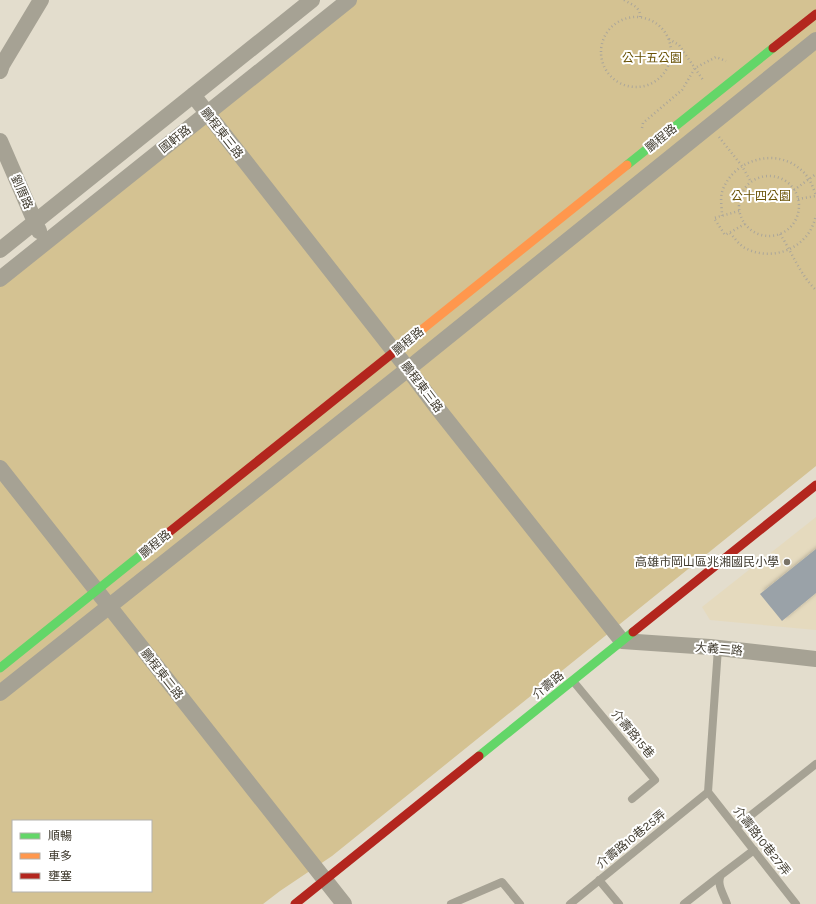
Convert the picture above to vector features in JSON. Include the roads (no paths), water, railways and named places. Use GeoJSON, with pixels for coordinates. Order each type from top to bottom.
{"type":"FeatureCollection","features":[{"type":"Feature","properties":{"kind":"street"},"geometry":{"type":"LineString","coordinates":[[0,71],[2,65],[41,0]]}},
{"type":"Feature","properties":{"kind":"street","name":"國軒路"},"geometry":{"type":"LineString","coordinates":[[0,250],[312,0]]}},
{"type":"Feature","properties":{"kind":"street","name":"國軒路"},"geometry":{"type":"LineString","coordinates":[[0,279],[349,0]]}},
{"type":"Feature","properties":{"kind":"street","name":"鵬程路"},"geometry":{"type":"LineString","coordinates":[[0,668],[816,14]]}},
{"type":"Feature","properties":{"kind":"street","name":"鵬程路"},"geometry":{"type":"LineString","coordinates":[[0,693],[408,369],[816,40]]}},
{"type":"Feature","properties":{"kind":"street","name":"鵬程東三路"},"geometry":{"type":"LineString","coordinates":[[193,96],[408,369],[435,406],[622,641]]}},
{"type":"Feature","properties":{"kind":"street","name":"劉厝路"},"geometry":{"type":"LineString","coordinates":[[0,141],[45,243]]}},
{"type":"Feature","properties":{"kind":"street","name":"鵬程東二路"},"geometry":{"type":"LineString","coordinates":[[0,468],[344,904]]}},
{"type":"Feature","properties":{"kind":"street","name":"介壽路"},"geometry":{"type":"LineString","coordinates":[[299,902],[572,680],[816,485]]}},
{"type":"Feature","properties":{"kind":"street","name":"大義二路"},"geometry":{"type":"LineString","coordinates":[[622,641],[718,648],[816,659]]}},
{"type":"Feature","properties":{"kind":"lane"},"geometry":{"type":"LineString","coordinates":[[708,792],[718,648]]}},
{"type":"Feature","properties":{"kind":"lane","name":"介壽路15巷"},"geometry":{"type":"LineString","coordinates":[[572,680],[655,780],[632,799]]}},
{"type":"Feature","properties":{"kind":"lane"},"geometry":{"type":"LineString","coordinates":[[736,827],[816,764]]}},
{"type":"Feature","properties":{"kind":"lane","name":"介壽路10巷27弄"},"geometry":{"type":"LineString","coordinates":[[708,792],[796,904]]}},
{"type":"Feature","properties":{"kind":"lane","name":"介壽路10巷25弄"},"geometry":{"type":"LineString","coordinates":[[570,904],[708,792]]}},
{"type":"Feature","properties":{"kind":"lane"},"geometry":{"type":"LineString","coordinates":[[684,904],[754,850]]}},
{"type":"Feature","properties":{"kind":"lane"},"geometry":{"type":"LineString","coordinates":[[721,875],[719,879],[720,886],[727,904]]}},
{"type":"Feature","properties":{"kind":"lane"},"geometry":{"type":"LineString","coordinates":[[599,880],[619,904]]}},
{"type":"Feature","properties":{"kind":"lane"},"geometry":{"type":"LineString","coordinates":[[451,904],[502,882],[520,904]]}},
{"type":"Feature","properties":{"kind":"place","name":"高雄市岡山區兆湘國民小學"},"geometry":{"type":"Point","coordinates":[787,562]}},
{"type":"Feature","properties":{"kind":"park label","name":"公十五公園"},"geometry":{"type":"Point","coordinates":[652,58]}},
{"type":"Feature","properties":{"kind":"park label","name":"公十四公園"},"geometry":{"type":"Point","coordinates":[761,196]}}]}
